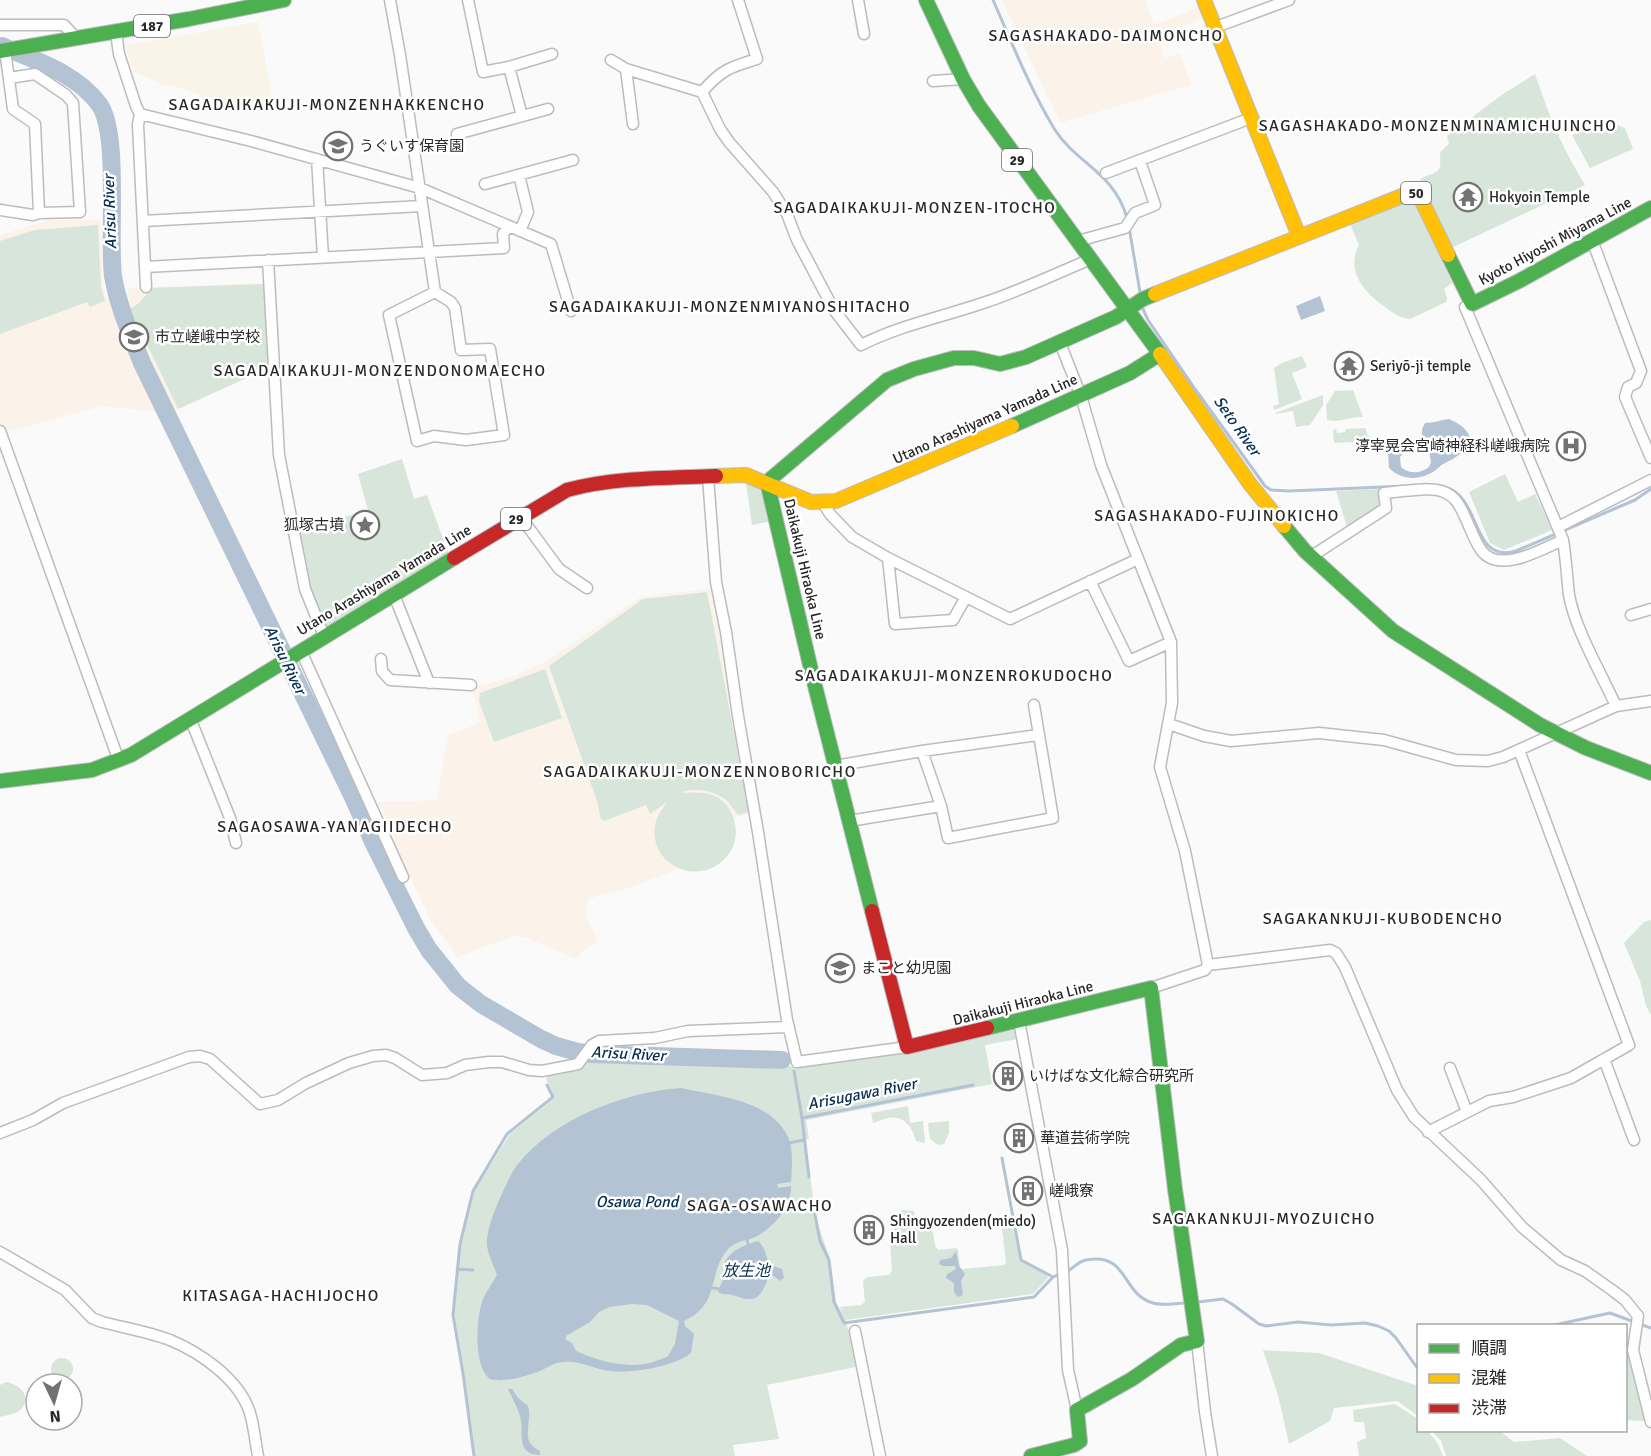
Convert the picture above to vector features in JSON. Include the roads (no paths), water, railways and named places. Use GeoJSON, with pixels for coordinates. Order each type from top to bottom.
{"type":"FeatureCollection","features":[{"type":"Feature","properties":{"kind":"main road","name":"187"},"geometry":{"type":"LineString","coordinates":[[4,53],[20,48],[189,20],[284,0]]}},
{"type":"Feature","properties":{"kind":"main road","name":"29"},"geometry":{"type":"LineString","coordinates":[[926,0],[963,79],[1006,145],[1091,259],[1136,304],[1160,354]]}},
{"type":"Feature","properties":{"kind":"main road"},"geometry":{"type":"LineString","coordinates":[[767,482],[887,380],[914,369],[954,358],[974,358],[1000,364],[1026,357],[1060,343],[1136,304],[1299,236],[1204,0]]}},
{"type":"Feature","properties":{"kind":"main road","name":"Kyoto Hiyoshi Miyama Line"},"geometry":{"type":"LineString","coordinates":[[1299,236],[1407,194],[1416,193],[1472,304],[1519,281],[1651,208]]}},
{"type":"Feature","properties":{"kind":"main road"},"geometry":{"type":"LineString","coordinates":[[1160,354],[1250,484],[1305,551],[1393,631],[1554,732],[1586,748],[1651,773]]}},
{"type":"Feature","properties":{"kind":"main road","name":"Utano Arashiyama Yamada Line"},"geometry":{"type":"LineString","coordinates":[[0,781],[91,770],[119,761],[145,748],[189,718],[520,516],[567,490],[585,485],[639,479],[746,475],[801,498],[823,503],[836,501],[1081,396],[1130,373],[1160,354]]}},
{"type":"Feature","properties":{"kind":"main road","name":"Daikakuji Hiraoka Line"},"geometry":{"type":"LineString","coordinates":[[767,482],[835,766],[907,1047],[1151,988]]}},
{"type":"Feature","properties":{"kind":"main road"},"geometry":{"type":"LineString","coordinates":[[1031,1456],[1070,1446],[1080,1441],[1077,1410],[1132,1378],[1181,1345],[1188,1341],[1197,1341],[1175,1189],[1151,988]]}},
{"type":"Feature","properties":{"kind":"street"},"geometry":{"type":"LineString","coordinates":[[390,0],[435,292],[451,302],[455,308],[461,350],[490,349],[504,435],[466,440],[434,436],[417,441],[389,315],[435,292]]}},
{"type":"Feature","properties":{"kind":"street"},"geometry":{"type":"LineString","coordinates":[[468,0],[483,72],[552,54]]}},
{"type":"Feature","properties":{"kind":"street"},"geometry":{"type":"LineString","coordinates":[[858,0],[864,34]]}},
{"type":"Feature","properties":{"kind":"street"},"geometry":{"type":"LineString","coordinates":[[1216,27],[1289,0]]}},
{"type":"Feature","properties":{"kind":"street"},"geometry":{"type":"LineString","coordinates":[[702,92],[716,76],[732,67],[757,59],[741,5]]}},
{"type":"Feature","properties":{"kind":"street"},"geometry":{"type":"LineString","coordinates":[[0,25],[64,26],[77,39]]}},
{"type":"Feature","properties":{"kind":"street"},"geometry":{"type":"LineString","coordinates":[[116,32],[119,54],[140,114],[138,125],[146,287]]}},
{"type":"Feature","properties":{"kind":"street"},"geometry":{"type":"LineString","coordinates":[[4,53],[13,109],[35,124],[39,213]]}},
{"type":"Feature","properties":{"kind":"street"},"geometry":{"type":"LineString","coordinates":[[611,60],[626,69],[702,92],[724,135],[741,158],[773,192],[787,214],[797,240],[834,310],[861,345],[891,331],[984,303],[1091,259]]}},
{"type":"Feature","properties":{"kind":"street"},"geometry":{"type":"LineString","coordinates":[[509,67],[522,116]]}},
{"type":"Feature","properties":{"kind":"street"},"geometry":{"type":"LineString","coordinates":[[626,69],[633,124]]}},
{"type":"Feature","properties":{"kind":"street"},"geometry":{"type":"LineString","coordinates":[[0,210],[33,215],[80,212],[73,103],[66,94],[35,74],[9,78]]}},
{"type":"Feature","properties":{"kind":"street"},"geometry":{"type":"LineString","coordinates":[[933,81],[963,79]]}},
{"type":"Feature","properties":{"kind":"street"},"geometry":{"type":"LineString","coordinates":[[457,134],[548,109]]}},
{"type":"Feature","properties":{"kind":"street"},"geometry":{"type":"LineString","coordinates":[[140,114],[420,188],[551,244],[571,311]]}},
{"type":"Feature","properties":{"kind":"street"},"geometry":{"type":"LineString","coordinates":[[1106,173],[1251,118]]}},
{"type":"Feature","properties":{"kind":"street"},"geometry":{"type":"LineString","coordinates":[[317,159],[323,257]]}},
{"type":"Feature","properties":{"kind":"street"},"geometry":{"type":"LineString","coordinates":[[485,184],[573,160]]}},
{"type":"Feature","properties":{"kind":"street"},"geometry":{"type":"LineString","coordinates":[[1078,242],[1128,224],[1136,213],[1155,205],[1140,160]]}},
{"type":"Feature","properties":{"kind":"street"},"geometry":{"type":"LineString","coordinates":[[519,175],[528,212],[520,231]]}},
{"type":"Feature","properties":{"kind":"street"},"geometry":{"type":"LineString","coordinates":[[143,221],[422,206]]}},
{"type":"Feature","properties":{"kind":"street"},"geometry":{"type":"LineString","coordinates":[[145,267],[504,248],[503,234],[509,226]]}},
{"type":"Feature","properties":{"kind":"street"},"geometry":{"type":"LineString","coordinates":[[1592,240],[1641,371],[1636,383],[1628,387],[1625,397],[1651,458]]}},
{"type":"Feature","properties":{"kind":"street"},"geometry":{"type":"LineString","coordinates":[[268,260],[279,455],[305,589],[324,636]]}},
{"type":"Feature","properties":{"kind":"street"},"geometry":{"type":"LineString","coordinates":[[1472,304],[1465,307],[1560,533],[1567,564],[1569,596],[1575,615],[1616,706]]}},
{"type":"Feature","properties":{"kind":"street"},"geometry":{"type":"LineString","coordinates":[[1060,343],[1081,396],[1101,465],[1171,642],[1172,703],[1161,767],[1185,850],[1208,965],[1205,970],[1151,988]]}},
{"type":"Feature","properties":{"kind":"street"},"geometry":{"type":"LineString","coordinates":[[0,431],[119,761]]}},
{"type":"Feature","properties":{"kind":"street"},"geometry":{"type":"LineString","coordinates":[[708,477],[716,582],[789,1027],[797,1062],[907,1047]]}},
{"type":"Feature","properties":{"kind":"street"},"geometry":{"type":"LineString","coordinates":[[1312,556],[1386,508],[1384,493],[1432,490],[1447,494],[1459,504],[1482,551],[1488,557],[1502,561],[1514,561],[1651,480]]}},
{"type":"Feature","properties":{"kind":"street"},"geometry":{"type":"LineString","coordinates":[[823,503],[830,514],[852,537],[888,558],[1010,619],[1138,559]]}},
{"type":"Feature","properties":{"kind":"street"},"geometry":{"type":"LineString","coordinates":[[520,516],[559,569],[587,588]]}},
{"type":"Feature","properties":{"kind":"street"},"geometry":{"type":"LineString","coordinates":[[888,558],[895,624],[953,620],[966,597]]}},
{"type":"Feature","properties":{"kind":"street"},"geometry":{"type":"LineString","coordinates":[[1090,581],[1129,661],[1171,642]]}},
{"type":"Feature","properties":{"kind":"street"},"geometry":{"type":"LineString","coordinates":[[394,595],[429,683]]}},
{"type":"Feature","properties":{"kind":"street"},"geometry":{"type":"LineString","coordinates":[[1631,615],[1651,609]]}},
{"type":"Feature","properties":{"kind":"street"},"geometry":{"type":"LineString","coordinates":[[292,656],[403,877]]}},
{"type":"Feature","properties":{"kind":"street"},"geometry":{"type":"LineString","coordinates":[[381,659],[382,671],[390,680],[471,684]]}},
{"type":"Feature","properties":{"kind":"street"},"geometry":{"type":"LineString","coordinates":[[1169,724],[1204,736],[1231,741],[1319,733],[1384,740],[1456,760],[1488,760],[1518,750],[1616,706],[1651,701]]}},
{"type":"Feature","properties":{"kind":"street"},"geometry":{"type":"LineString","coordinates":[[922,751],[941,806],[948,838],[1053,818],[1034,705]]}},
{"type":"Feature","properties":{"kind":"street"},"geometry":{"type":"LineString","coordinates":[[189,718],[230,818],[236,843]]}},
{"type":"Feature","properties":{"kind":"street"},"geometry":{"type":"LineString","coordinates":[[835,766],[1038,735]]}},
{"type":"Feature","properties":{"kind":"street"},"geometry":{"type":"LineString","coordinates":[[1428,1132],[1489,1101],[1513,1097],[1571,1078],[1629,1045],[1518,750]]}},
{"type":"Feature","properties":{"kind":"street"},"geometry":{"type":"LineString","coordinates":[[849,821],[941,806]]}},
{"type":"Feature","properties":{"kind":"street"},"geometry":{"type":"LineString","coordinates":[[1208,965],[1330,950],[1336,953],[1354,987],[1397,1090],[1414,1118],[1481,1180],[1522,1227],[1561,1260],[1585,1271],[1612,1290],[1625,1300],[1638,1316],[1632,1350],[1651,1422]]}},
{"type":"Feature","properties":{"kind":"street"},"geometry":{"type":"LineString","coordinates":[[1019,1021],[1062,1250],[1068,1370],[1077,1410]]}},
{"type":"Feature","properties":{"kind":"street"},"geometry":{"type":"LineString","coordinates":[[0,1133],[33,1120],[63,1103],[189,1057],[200,1056],[210,1059],[260,1104],[278,1100],[306,1083],[349,1063],[373,1056],[386,1055],[404,1062],[422,1075],[447,1072],[465,1065],[489,1062],[502,1062],[529,1071],[542,1071],[578,1064],[599,1041],[655,1038],[688,1031],[789,1027]]}},
{"type":"Feature","properties":{"kind":"street"},"geometry":{"type":"LineString","coordinates":[[1604,1059],[1634,1140]]}},
{"type":"Feature","properties":{"kind":"street"},"geometry":{"type":"LineString","coordinates":[[1450,1068],[1467,1112]]}},
{"type":"Feature","properties":{"kind":"street"},"geometry":{"type":"LineString","coordinates":[[0,1252],[65,1290],[92,1318],[102,1323],[170,1340],[214,1366],[238,1390],[245,1402],[258,1456]]}},
{"type":"Feature","properties":{"kind":"street"},"geometry":{"type":"LineString","coordinates":[[855,1331],[880,1456]]}},
{"type":"Feature","properties":{"kind":"street"},"geometry":{"type":"LineString","coordinates":[[1197,1341],[1212,1456]]}},
{"type":"Feature","properties":{"kind":"water"},"geometry":{"type":"Polygon","coordinates":[[[1320,296],[1325,311],[1301,320],[1296,306],[1320,296]]]}},
{"type":"Feature","properties":{"kind":"water"},"geometry":{"type":"Polygon","coordinates":[[[1449,419],[1461,425],[1469,434],[1471,443],[1462,452],[1421,477],[1404,477],[1389,468],[1388,452],[1398,444],[1422,437],[1425,423],[1449,419]],[[1420,443],[1409,446],[1400,457],[1401,467],[1404,470],[1415,472],[1429,467],[1431,462],[1429,451],[1424,449],[1420,443]]]}},
{"type":"Feature","properties":{"kind":"water","name":"Osawa Pond"},"geometry":{"type":"Polygon","coordinates":[[[681,1088],[740,1101],[754,1106],[778,1123],[787,1135],[792,1152],[791,1182],[777,1184],[778,1188],[791,1186],[786,1208],[765,1231],[732,1245],[722,1258],[709,1297],[696,1314],[684,1321],[685,1326],[694,1334],[691,1353],[684,1358],[653,1368],[620,1372],[564,1362],[515,1378],[490,1379],[485,1373],[478,1353],[481,1307],[497,1275],[487,1240],[493,1215],[512,1172],[533,1148],[551,1133],[571,1121],[615,1102],[681,1088]],[[647,1305],[609,1307],[599,1312],[590,1322],[566,1336],[566,1340],[572,1343],[576,1351],[610,1363],[633,1365],[657,1361],[668,1356],[675,1344],[679,1321],[647,1305]]]}},
{"type":"Feature","properties":{"kind":"water","name":"放生池"},"geometry":{"type":"Polygon","coordinates":[[[758,1241],[771,1264],[782,1269],[784,1278],[780,1281],[774,1276],[769,1276],[763,1290],[752,1299],[718,1292],[726,1260],[743,1246],[758,1241]]]}},
{"type":"Feature","properties":{"kind":"water"},"geometry":{"type":"Polygon","coordinates":[[[956,1251],[959,1266],[965,1274],[961,1281],[963,1295],[958,1297],[954,1292],[954,1283],[946,1278],[947,1274],[956,1269],[955,1266],[939,1264],[940,1260],[951,1258],[956,1251]]]}},
{"type":"Feature","properties":{"kind":"water"},"geometry":{"type":"Polygon","coordinates":[[[508,1389],[512,1389],[528,1406],[529,1442],[540,1451],[540,1455],[532,1454],[524,1446],[519,1413],[508,1389]]]}},
{"type":"Feature","properties":{"kind":"waterway","name":"Seto River"},"geometry":{"type":"LineString","coordinates":[[993,0],[1029,82],[1055,130],[1064,142],[1104,179],[1121,202],[1127,218]]}},
{"type":"Feature","properties":{"kind":"waterway","name":"Arisu River"},"geometry":{"type":"LineString","coordinates":[[2,46],[67,76],[90,93],[99,104],[105,118],[111,160],[113,276],[129,331],[142,363],[375,846],[429,950],[458,986],[481,1004],[556,1046],[592,1054],[782,1060]]}},
{"type":"Feature","properties":{"kind":"waterway","name":"Seto River"},"geometry":{"type":"LineString","coordinates":[[1129,227],[1140,292]]}},
{"type":"Feature","properties":{"kind":"waterway","name":"Seto River"},"geometry":{"type":"LineString","coordinates":[[1142,307],[1148,320],[1195,389],[1265,486],[1271,490],[1289,491],[1406,486]]}},
{"type":"Feature","properties":{"kind":"waterway","name":"Seto River"},"geometry":{"type":"LineString","coordinates":[[1445,487],[1457,493],[1466,503],[1483,539],[1491,548],[1501,552],[1516,551],[1635,500],[1651,489]]}},
{"type":"Feature","properties":{"kind":"waterway","name":"Arisugawa River"},"geometry":{"type":"LineString","coordinates":[[794,1071],[802,1118],[973,1085]]}},
{"type":"Feature","properties":{"kind":"waterway"},"geometry":{"type":"LineString","coordinates":[[474,1456],[453,1315],[460,1244],[473,1191],[507,1134],[553,1097],[547,1085]]}},
{"type":"Feature","properties":{"kind":"waterway"},"geometry":{"type":"LineString","coordinates":[[802,1118],[809,1177]]}},
{"type":"Feature","properties":{"kind":"waterway"},"geometry":{"type":"LineString","coordinates":[[789,1143],[804,1140]]}},
{"type":"Feature","properties":{"kind":"waterway","name":"Arisugawa River"},"geometry":{"type":"LineString","coordinates":[[1002,1158],[1021,1260],[1053,1277],[1083,1261],[1100,1259],[1118,1268],[1143,1298],[1157,1304],[1186,1303]]}},
{"type":"Feature","properties":{"kind":"waterway"},"geometry":{"type":"LineString","coordinates":[[812,1199],[820,1241],[829,1260],[834,1302],[844,1323],[1034,1297],[1053,1277]]}},
{"type":"Feature","properties":{"kind":"waterway"},"geometry":{"type":"LineString","coordinates":[[747,1240],[748,1244]]}},
{"type":"Feature","properties":{"kind":"waterway"},"geometry":{"type":"LineString","coordinates":[[457,1269],[473,1270]]}},
{"type":"Feature","properties":{"kind":"waterway"},"geometry":{"type":"LineString","coordinates":[[713,1288],[719,1289]]}},
{"type":"Feature","properties":{"kind":"waterway","name":"Arisugawa River"},"geometry":{"type":"LineString","coordinates":[[1198,1302],[1223,1299],[1259,1324],[1266,1326],[1298,1322],[1331,1325],[1365,1323],[1378,1326],[1389,1331],[1396,1338],[1417,1368]]}},
{"type":"Feature","properties":{"kind":"waterway","name":"Arisugawa River"},"geometry":{"type":"LineString","coordinates":[[1559,1324],[1610,1313],[1651,1328]]}},
{"type":"Feature","properties":{"kind":"place","name":"うぐいす保育園"},"geometry":{"type":"Point","coordinates":[338,146]}},
{"type":"Feature","properties":{"kind":"place","name":"Hokyoin Temple"},"geometry":{"type":"Point","coordinates":[1468,197]}},
{"type":"Feature","properties":{"kind":"place","name":"市立嵯峨中学校"},"geometry":{"type":"Point","coordinates":[134,337]}},
{"type":"Feature","properties":{"kind":"place","name":"Seriyō-ji temple"},"geometry":{"type":"Point","coordinates":[1349,366]}},
{"type":"Feature","properties":{"kind":"place","name":"淳宰晃会宮崎神経科嵯峨病院"},"geometry":{"type":"Point","coordinates":[1571,446]}},
{"type":"Feature","properties":{"kind":"place","name":"狐塚古墳"},"geometry":{"type":"Point","coordinates":[365,525]}},
{"type":"Feature","properties":{"kind":"place","name":"まこと幼児園"},"geometry":{"type":"Point","coordinates":[840,968]}},
{"type":"Feature","properties":{"kind":"place","name":"いけばな文化綜合研究所"},"geometry":{"type":"Point","coordinates":[1008,1076]}},
{"type":"Feature","properties":{"kind":"place","name":"華道芸術学院"},"geometry":{"type":"Point","coordinates":[1019,1138]}},
{"type":"Feature","properties":{"kind":"place","name":"嵯峨寮"},"geometry":{"type":"Point","coordinates":[1028,1191]}},
{"type":"Feature","properties":{"kind":"place","name":"Shingyozenden(miedo) Hall"},"geometry":{"type":"Point","coordinates":[869,1230]}},
{"type":"Feature","properties":{"kind":"district","name":"SAGASHAKADO-DAIMONCHO"},"geometry":{"type":"Point","coordinates":[1106,36]}},
{"type":"Feature","properties":{"kind":"district","name":"SAGADAIKAKUJI-MONZENHAKKENCHO"},"geometry":{"type":"Point","coordinates":[327,105]}},
{"type":"Feature","properties":{"kind":"district","name":"SAGASHAKADO-MONZENMINAMICHUINCHO"},"geometry":{"type":"Point","coordinates":[1438,126]}},
{"type":"Feature","properties":{"kind":"district","name":"SAGADAIKAKUJI-MONZEN-ITOCHO"},"geometry":{"type":"Point","coordinates":[915,208]}},
{"type":"Feature","properties":{"kind":"district","name":"SAGADAIKAKUJI-MONZENMIYANOSHITACHO"},"geometry":{"type":"Point","coordinates":[730,307]}},
{"type":"Feature","properties":{"kind":"district","name":"SAGADAIKAKUJI-MONZENDONOMAECHO"},"geometry":{"type":"Point","coordinates":[380,371]}},
{"type":"Feature","properties":{"kind":"district","name":"SAGASHAKADO-FUJINOKICHO"},"geometry":{"type":"Point","coordinates":[1217,516]}},
{"type":"Feature","properties":{"kind":"district","name":"SAGADAIKAKUJI-MONZENROKUDOCHO"},"geometry":{"type":"Point","coordinates":[954,676]}},
{"type":"Feature","properties":{"kind":"district","name":"SAGADAIKAKUJI-MONZENNOBORICHO"},"geometry":{"type":"Point","coordinates":[700,772]}},
{"type":"Feature","properties":{"kind":"district","name":"SAGAOSAWA-YANAGIIDECHO"},"geometry":{"type":"Point","coordinates":[335,827]}},
{"type":"Feature","properties":{"kind":"district","name":"SAGAKANKUJI-KUBODENCHO"},"geometry":{"type":"Point","coordinates":[1383,919]}},
{"type":"Feature","properties":{"kind":"district","name":"SAGA-OSAWACHO"},"geometry":{"type":"Point","coordinates":[760,1206]}},
{"type":"Feature","properties":{"kind":"district","name":"SAGAKANKUJI-MYOZUICHO"},"geometry":{"type":"Point","coordinates":[1264,1219]}},
{"type":"Feature","properties":{"kind":"district","name":"KITASAGA-HACHIJOCHO"},"geometry":{"type":"Point","coordinates":[281,1296]}}]}
